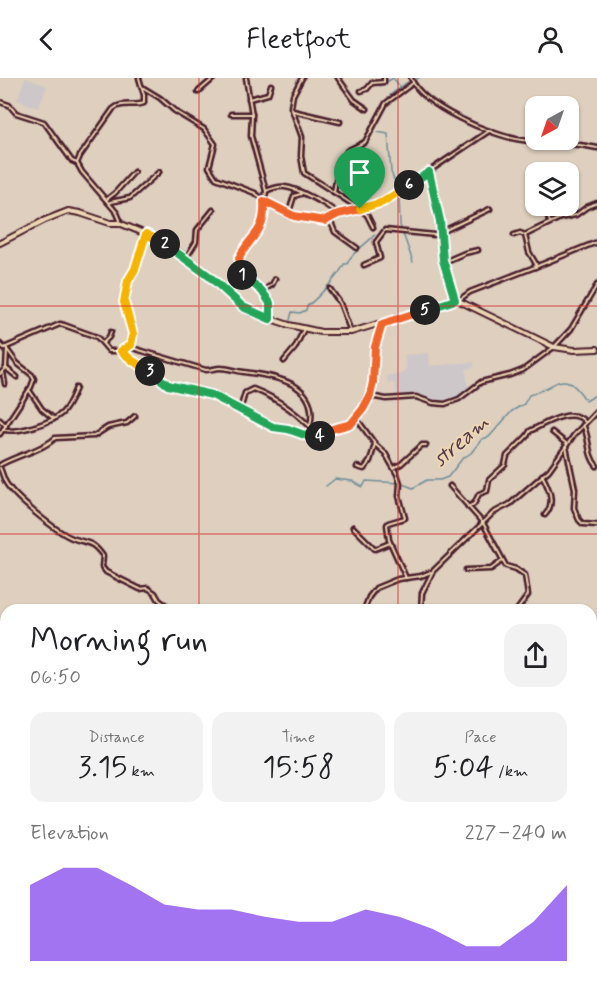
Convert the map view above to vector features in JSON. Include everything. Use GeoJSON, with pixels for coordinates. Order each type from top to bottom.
{"type":"FeatureCollection","features":[{"type":"Feature","properties":{"kind":"street"},"geometry":{"type":"LineString","coordinates":[[77,163],[113,109],[120,105],[144,103],[139,78]]}},
{"type":"Feature","properties":{"kind":"street"},"geometry":{"type":"LineString","coordinates":[[198,92],[214,78]]}},
{"type":"Feature","properties":{"kind":"street"},"geometry":{"type":"LineString","coordinates":[[246,78],[252,114],[251,136],[266,191],[261,228],[246,246],[239,261],[243,277],[262,291],[271,305],[270,319]]}},
{"type":"Feature","properties":{"kind":"street"},"geometry":{"type":"LineString","coordinates":[[302,78],[291,104],[302,136],[301,156],[304,173],[360,209],[367,215],[373,227]]}},
{"type":"Feature","properties":{"kind":"street"},"geometry":{"type":"LineString","coordinates":[[338,78],[354,100],[367,109]]}},
{"type":"Feature","properties":{"kind":"street"},"geometry":{"type":"LineString","coordinates":[[361,91],[367,89],[372,83],[384,82],[384,78]]}},
{"type":"Feature","properties":{"kind":"street"},"geometry":{"type":"LineString","coordinates":[[411,78],[420,93],[429,100],[489,131],[522,140],[597,148]]}},
{"type":"Feature","properties":{"kind":"street"},"geometry":{"type":"LineString","coordinates":[[334,192],[347,151],[365,142],[386,103],[413,83]]}},
{"type":"Feature","properties":{"kind":"street"},"geometry":{"type":"LineString","coordinates":[[249,99],[267,94],[271,85]]}},
{"type":"Feature","properties":{"kind":"street"},"geometry":{"type":"LineString","coordinates":[[142,87],[207,132],[215,144],[209,167],[213,176],[255,194],[288,215],[309,220],[330,220],[338,214],[383,202],[489,131]]}},
{"type":"Feature","properties":{"kind":"street"},"geometry":{"type":"LineString","coordinates":[[0,102],[9,105],[14,112],[44,122],[72,161],[77,163],[117,213],[119,223]]}},
{"type":"Feature","properties":{"kind":"street"},"geometry":{"type":"LineString","coordinates":[[293,111],[340,122]]}},
{"type":"Feature","properties":{"kind":"street"},"geometry":{"type":"LineString","coordinates":[[231,114],[252,114]]}},
{"type":"Feature","properties":{"kind":"street"},"geometry":{"type":"LineString","coordinates":[[107,201],[134,172]]}},
{"type":"Feature","properties":{"kind":"street"},"geometry":{"type":"LineString","coordinates":[[107,201],[130,198],[159,172]]}},
{"type":"Feature","properties":{"kind":"street"},"geometry":{"type":"LineString","coordinates":[[429,172],[441,233],[444,262],[457,300],[554,347],[574,350],[597,349]]}},
{"type":"Feature","properties":{"kind":"street"},"geometry":{"type":"LineString","coordinates":[[266,191],[283,187],[302,193],[318,200],[338,214]]}},
{"type":"Feature","properties":{"kind":"street"},"geometry":{"type":"LineString","coordinates":[[288,215],[295,195],[302,193]]}},
{"type":"Feature","properties":{"kind":"street"},"geometry":{"type":"LineString","coordinates":[[514,235],[525,235],[560,218],[576,215],[586,207],[597,203]]}},
{"type":"Feature","properties":{"kind":"street"},"geometry":{"type":"LineString","coordinates":[[364,265],[380,258],[376,242],[385,230],[430,235],[441,233],[490,209]]}},
{"type":"Feature","properties":{"kind":"street"},"geometry":{"type":"LineString","coordinates":[[186,258],[196,242],[197,230],[213,210]]}},
{"type":"Feature","properties":{"kind":"street"},"geometry":{"type":"LineString","coordinates":[[0,243],[45,220],[68,211],[78,212],[119,223],[146,234],[186,258],[243,307],[270,319],[321,332],[351,332],[457,300],[470,292],[597,242]]}},
{"type":"Feature","properties":{"kind":"street"},"geometry":{"type":"LineString","coordinates":[[548,216],[550,222]]}},
{"type":"Feature","properties":{"kind":"street"},"geometry":{"type":"LineString","coordinates":[[330,220],[335,232],[357,248]]}},
{"type":"Feature","properties":{"kind":"street"},"geometry":{"type":"LineString","coordinates":[[129,347],[133,334],[124,302],[128,281],[135,269],[146,234]]}},
{"type":"Feature","properties":{"kind":"street"},"geometry":{"type":"LineString","coordinates":[[525,235],[525,241],[536,264],[535,267]]}},
{"type":"Feature","properties":{"kind":"street"},"geometry":{"type":"LineString","coordinates":[[444,262],[478,250]]}},
{"type":"Feature","properties":{"kind":"street"},"geometry":{"type":"LineString","coordinates":[[262,291],[272,285],[275,279]]}},
{"type":"Feature","properties":{"kind":"street"},"geometry":{"type":"LineString","coordinates":[[370,396],[386,399],[416,397],[433,404],[445,404],[459,399],[481,382],[523,370],[554,347],[571,329],[597,285]]}},
{"type":"Feature","properties":{"kind":"street"},"geometry":{"type":"LineString","coordinates":[[330,290],[340,303],[351,332]]}},
{"type":"Feature","properties":{"kind":"street"},"geometry":{"type":"LineString","coordinates":[[6,349],[60,324],[97,337],[111,352],[129,347],[206,370],[219,368],[268,376],[293,383],[302,390],[312,411],[310,426]]}},
{"type":"Feature","properties":{"kind":"street"},"geometry":{"type":"LineString","coordinates":[[121,351],[168,385],[212,395],[275,428],[288,429],[313,438],[332,429],[348,426],[357,419],[370,396],[375,370],[375,347],[382,324]]}},
{"type":"Feature","properties":{"kind":"street"},"geometry":{"type":"LineString","coordinates":[[284,361],[295,348],[304,329]]}},
{"type":"Feature","properties":{"kind":"street"},"geometry":{"type":"LineString","coordinates":[[103,343],[111,332]]}},
{"type":"Feature","properties":{"kind":"street"},"geometry":{"type":"LineString","coordinates":[[0,344],[17,363],[32,375],[33,384],[0,434]]}},
{"type":"Feature","properties":{"kind":"street"},"geometry":{"type":"LineString","coordinates":[[5,384],[6,349]]}},
{"type":"Feature","properties":{"kind":"street"},"geometry":{"type":"LineString","coordinates":[[0,374],[4,369]]}},
{"type":"Feature","properties":{"kind":"street"},"geometry":{"type":"LineString","coordinates":[[4,369],[18,377]]}},
{"type":"Feature","properties":{"kind":"street"},"geometry":{"type":"LineString","coordinates":[[0,420],[5,427],[15,431],[54,419],[68,405],[76,388]]}},
{"type":"Feature","properties":{"kind":"street"},"geometry":{"type":"LineString","coordinates":[[240,410],[245,393],[253,389],[274,398],[320,436]]}},
{"type":"Feature","properties":{"kind":"street"},"geometry":{"type":"LineString","coordinates":[[29,390],[42,409],[54,419]]}},
{"type":"Feature","properties":{"kind":"street"},"geometry":{"type":"LineString","coordinates":[[367,604],[374,590],[398,579],[422,576],[433,571],[493,513],[515,500],[542,475],[597,411]]}},
{"type":"Feature","properties":{"kind":"street"},"geometry":{"type":"LineString","coordinates":[[468,507],[474,504],[479,494],[487,491],[489,480],[505,465],[507,456],[530,431],[557,418],[574,415],[581,417],[587,433],[592,460],[597,466]]}},
{"type":"Feature","properties":{"kind":"street"},"geometry":{"type":"LineString","coordinates":[[135,416],[127,423],[108,427],[94,436],[55,438],[48,445],[29,451],[0,466],[6,483],[28,507],[71,537],[88,541],[103,556],[102,567],[106,572],[140,589],[148,588],[165,604]]}},
{"type":"Feature","properties":{"kind":"street"},"geometry":{"type":"LineString","coordinates":[[357,419],[375,444],[384,450],[399,479],[399,496],[405,518],[387,524],[390,543],[406,578]]}},
{"type":"Feature","properties":{"kind":"street"},"geometry":{"type":"LineString","coordinates":[[552,432],[566,446],[575,489],[575,510],[583,524],[597,525]]}},
{"type":"Feature","properties":{"kind":"street"},"geometry":{"type":"LineString","coordinates":[[357,467],[364,469],[369,463],[375,444]]}},
{"type":"Feature","properties":{"kind":"street"},"geometry":{"type":"LineString","coordinates":[[394,468],[422,445],[426,445]]}},
{"type":"Feature","properties":{"kind":"street"},"geometry":{"type":"LineString","coordinates":[[542,475],[549,490],[551,504],[545,515]]}},
{"type":"Feature","properties":{"kind":"street"},"geometry":{"type":"LineString","coordinates":[[450,486],[483,523],[502,561],[508,568],[519,571],[526,578],[528,595],[521,604]]}},
{"type":"Feature","properties":{"kind":"street"},"geometry":{"type":"LineString","coordinates":[[353,527],[375,549],[390,543]]}},
{"type":"Feature","properties":{"kind":"street"},"geometry":{"type":"LineString","coordinates":[[466,570],[491,569],[502,561]]}},
{"type":"Feature","properties":{"kind":"street"},"geometry":{"type":"LineString","coordinates":[[421,604],[422,593],[433,571]]}},
{"type":"Feature","properties":{"kind":"shaded area"},"geometry":{"type":"Polygon","coordinates":[[[25,78],[47,86],[38,108],[17,100],[25,78]]]}},
{"type":"Feature","properties":{"kind":"shaded area"},"geometry":{"type":"Polygon","coordinates":[[[429,353],[430,366],[474,362],[474,367],[466,369],[468,390],[461,396],[435,402],[416,393],[397,395],[395,383],[388,383],[387,376],[401,374],[406,369],[405,355],[429,353]]]}},
{"type":"Feature","properties":{"kind":"waterway"},"geometry":{"type":"LineString","coordinates":[[380,86],[393,78]]}},
{"type":"Feature","properties":{"kind":"waterway"},"geometry":{"type":"LineString","coordinates":[[390,95],[406,83],[419,78]]}},
{"type":"Feature","properties":{"kind":"waterway"},"geometry":{"type":"LineString","coordinates":[[394,79],[400,87]]}},
{"type":"Feature","properties":{"kind":"waterway"},"geometry":{"type":"LineString","coordinates":[[377,132],[388,134],[391,172],[399,193],[400,225],[413,262]]}},
{"type":"Feature","properties":{"kind":"waterway"},"geometry":{"type":"LineString","coordinates":[[290,320],[292,312],[300,313],[306,310],[344,264],[347,264],[352,255],[375,234]]}},
{"type":"Feature","properties":{"kind":"waterway","name":"stream"},"geometry":{"type":"LineString","coordinates":[[326,486],[335,479],[352,481],[363,487],[366,481],[400,483],[413,488],[427,480],[440,480],[448,477],[482,439],[489,437],[512,411],[524,404],[529,395],[565,381],[571,383],[586,401],[597,394]]}},
{"type":"Feature","properties":{"kind":"route"},"geometry":{"type":"LineString","coordinates":[[429,172],[440,221],[443,260],[455,300],[382,324],[375,347],[375,370],[370,396],[357,419],[348,426],[328,430],[315,438],[284,428],[275,428],[212,395],[168,385],[121,351],[129,347],[133,339],[124,302],[128,281],[135,269],[146,234],[186,258],[250,312],[270,319],[270,303],[262,291],[243,277],[239,261],[250,240],[261,228],[264,201],[288,215],[309,220],[328,221],[338,214],[360,209],[383,202],[429,172]]}}]}
